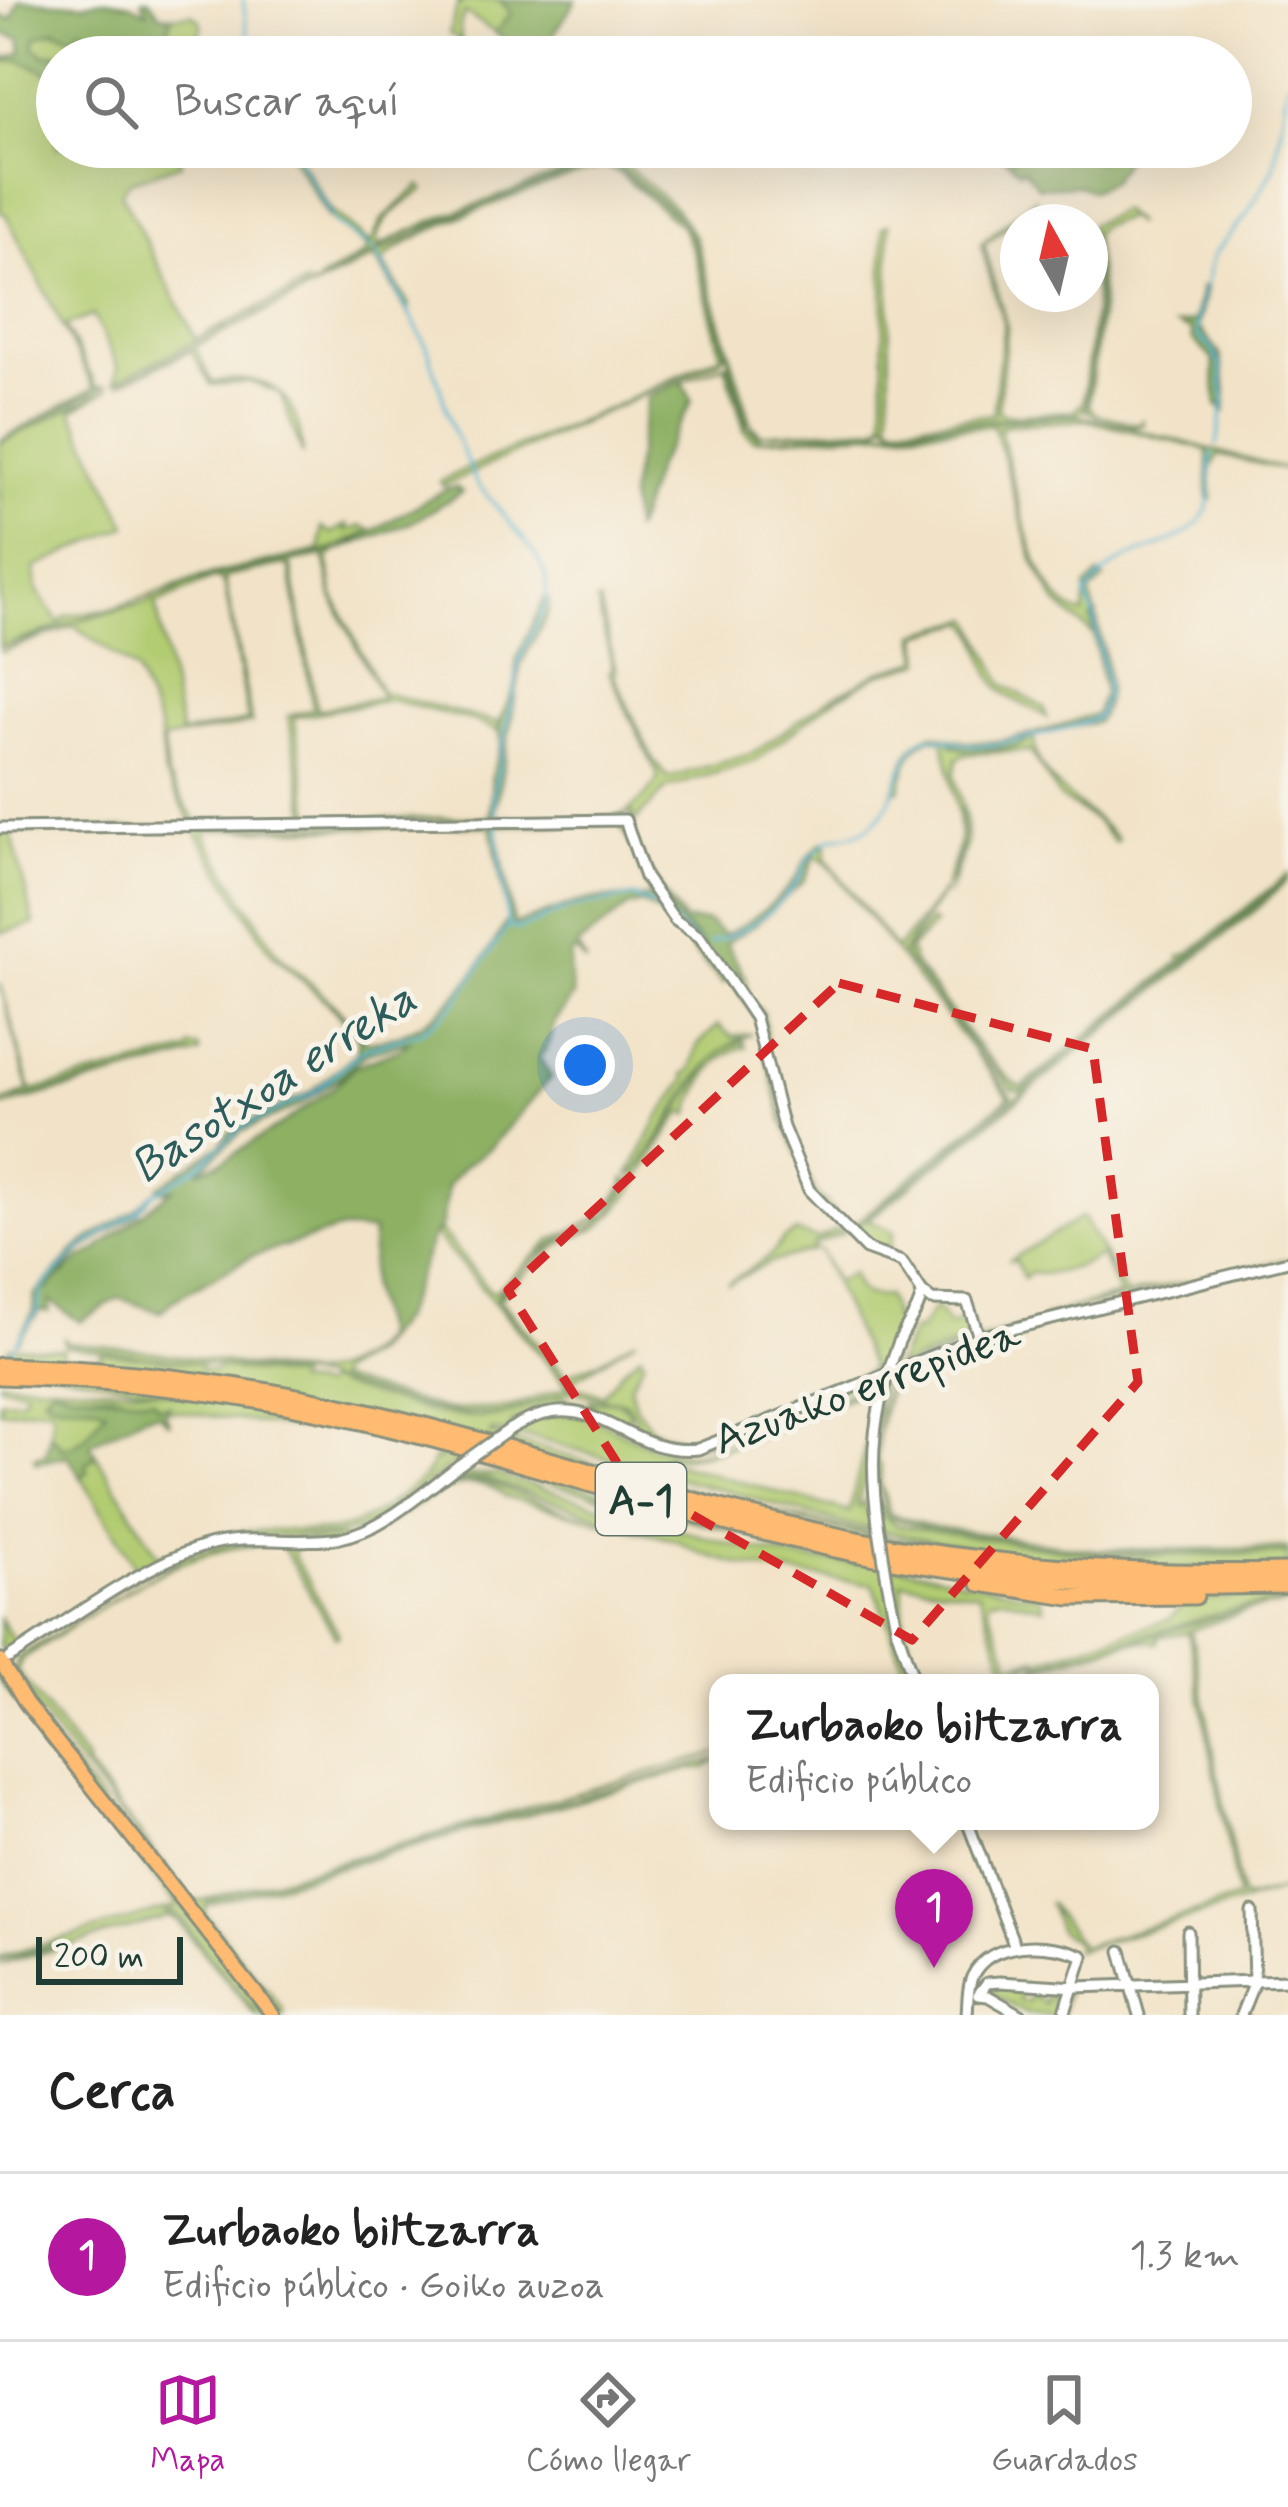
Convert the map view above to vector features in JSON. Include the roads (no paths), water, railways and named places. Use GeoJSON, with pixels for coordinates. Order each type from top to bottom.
{"type":"FeatureCollection","features":[{"type":"Feature","properties":{"kind":"highway","name":"A-1"},"geometry":{"type":"LineString","coordinates":[[0,1366],[165,1377],[336,1405],[734,1511],[911,1550],[1087,1570],[1288,1572]]}},
{"type":"Feature","properties":{"kind":"highway","name":"A-1"},"geometry":{"type":"LineString","coordinates":[[0,1376],[164,1387],[332,1415],[728,1524],[895,1561],[1086,1583],[1288,1588]]}},
{"type":"Feature","properties":{"kind":"main road"},"geometry":{"type":"LineString","coordinates":[[3,1663],[26,1702],[273,2015]]}},
{"type":"Feature","properties":{"kind":"street"},"geometry":{"type":"LineString","coordinates":[[0,828],[626,820],[644,877],[675,920],[700,938],[754,1018],[783,1127],[809,1190],[854,1238],[883,1258],[902,1262],[932,1300],[967,1301],[979,1337]]}},
{"type":"Feature","properties":{"kind":"street","name":"Azuako errepidea"},"geometry":{"type":"LineString","coordinates":[[3,1663],[188,1552],[232,1540],[328,1540],[386,1519],[510,1429],[544,1413],[593,1416],[656,1445],[698,1449],[979,1337],[1288,1261]]}},
{"type":"Feature","properties":{"kind":"street"},"geometry":{"type":"LineString","coordinates":[[912,1674],[896,1630],[887,1580],[872,1446],[887,1374],[922,1292]]}},
{"type":"Feature","properties":{"kind":"street"},"geometry":{"type":"LineString","coordinates":[[970,1830],[1015,1947]]}},
{"type":"Feature","properties":{"kind":"street"},"geometry":{"type":"LineString","coordinates":[[1241,2015],[1254,1982],[1252,1912]]}},
{"type":"Feature","properties":{"kind":"street"},"geometry":{"type":"LineString","coordinates":[[1188,1932],[1189,2015]]}},
{"type":"Feature","properties":{"kind":"street"},"geometry":{"type":"LineString","coordinates":[[967,2015],[972,1976],[980,1965],[1015,1947],[1080,1953],[1083,1962],[1064,2015]]}},
{"type":"Feature","properties":{"kind":"street"},"geometry":{"type":"LineString","coordinates":[[1121,1952],[1139,2015]]}},
{"type":"Feature","properties":{"kind":"street"},"geometry":{"type":"LineString","coordinates":[[973,1996],[991,1982],[1076,1987],[1288,1980]]}},
{"type":"Feature","properties":{"kind":"street"},"geometry":{"type":"LineString","coordinates":[[973,1996],[988,1996],[1021,2015]]}},
{"type":"Feature","properties":{"kind":"waterway","name":"Basotxoa erreka"},"geometry":{"type":"LineString","coordinates":[[243,0],[248,36]]}},
{"type":"Feature","properties":{"kind":"waterway"},"geometry":{"type":"LineString","coordinates":[[1217,444],[1224,401],[1220,365],[1212,348],[1198,336],[1197,317],[1213,255],[1246,216],[1274,168],[1288,82]]}},
{"type":"Feature","properties":{"kind":"waterway","name":"Basotxoa erreka"},"geometry":{"type":"LineString","coordinates":[[303,168],[335,223],[374,250]]}},
{"type":"Feature","properties":{"kind":"waterway","name":"Basotxoa erreka"},"geometry":{"type":"LineString","coordinates":[[16,1342],[38,1310],[40,1292],[81,1249],[138,1210],[151,1195],[199,1166],[240,1129],[313,1093],[364,1049],[420,1032],[439,1018],[455,1003],[508,926],[493,796],[520,659],[547,602],[546,576],[534,552],[476,482],[454,433],[428,349],[377,254]]}},
{"type":"Feature","properties":{"kind":"waterway"},"geometry":{"type":"LineString","coordinates":[[709,943],[734,934],[770,911],[826,841],[858,833],[875,822],[923,738],[989,745],[1097,717],[1106,684],[1093,613],[1085,595],[1116,565],[1193,528],[1209,502],[1213,453]]}},
{"type":"Feature","properties":{"kind":"waterway"},"geometry":{"type":"LineString","coordinates":[[511,927],[519,929],[569,908],[634,897],[653,905],[697,944]]}},
{"type":"Feature","properties":{"kind":"waterway","name":"Basotxoa erreka"},"geometry":{"type":"LineString","coordinates":[[5,1357],[13,1347]]}},
{"type":"Feature","properties":{"kind":"place","name":"Zurbaoko biltzarra"},"geometry":{"type":"Point","coordinates":[934,1968]}}]}
